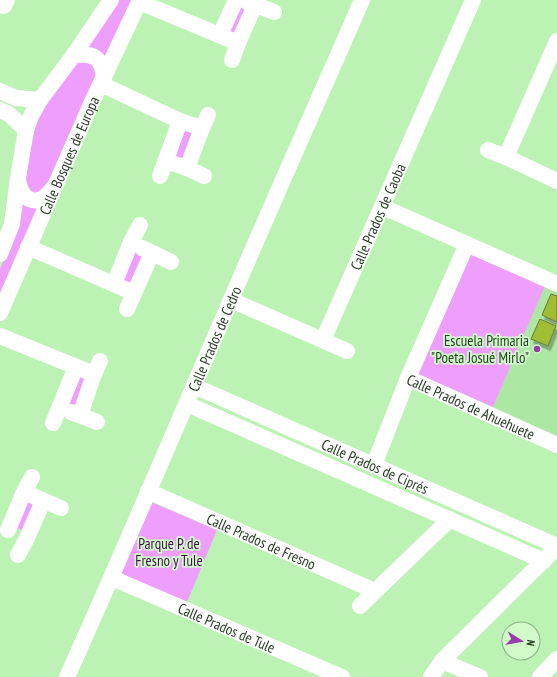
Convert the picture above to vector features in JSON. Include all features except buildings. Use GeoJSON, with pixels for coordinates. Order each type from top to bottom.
{"type":"FeatureCollection","features":[{"type":"Feature","properties":{"kind":"street","name":"Calle Bosques de Europa"},"geometry":{"type":"LineString","coordinates":[[0,254],[6,221],[18,178],[26,130],[31,116],[40,100],[73,56],[111,0]]}},
{"type":"Feature","properties":{"kind":"street"},"geometry":{"type":"LineString","coordinates":[[220,35],[236,0]]}},
{"type":"Feature","properties":{"kind":"street","name":"Calle Prados de Cedro"},"geometry":{"type":"LineString","coordinates":[[68,677],[362,0]]}},
{"type":"Feature","properties":{"kind":"street","name":"Calle Prados de Caoba"},"geometry":{"type":"LineString","coordinates":[[323,340],[383,207],[473,0]]}},
{"type":"Feature","properties":{"kind":"street","name":"Calle Bosques de Europa"},"geometry":{"type":"LineString","coordinates":[[0,313],[102,81],[140,1]]}},
{"type":"Feature","properties":{"kind":"street"},"geometry":{"type":"LineString","coordinates":[[140,1],[238,43]]}},
{"type":"Feature","properties":{"kind":"street"},"geometry":{"type":"LineString","coordinates":[[232,60],[249,2],[274,12]]}},
{"type":"Feature","properties":{"kind":"street"},"geometry":{"type":"LineString","coordinates":[[506,157],[557,41]]}},
{"type":"Feature","properties":{"kind":"street"},"geometry":{"type":"LineString","coordinates":[[73,56],[84,54],[92,56],[99,61],[103,68],[102,81],[180,121],[205,121],[187,168]]}},
{"type":"Feature","properties":{"kind":"street"},"geometry":{"type":"LineString","coordinates":[[0,91],[16,98],[40,100]]}},
{"type":"Feature","properties":{"kind":"street"},"geometry":{"type":"LineString","coordinates":[[0,110],[9,114],[26,130]]}},
{"type":"Feature","properties":{"kind":"street"},"geometry":{"type":"LineString","coordinates":[[180,121],[163,168],[187,168],[204,176]]}},
{"type":"Feature","properties":{"kind":"street"},"geometry":{"type":"LineString","coordinates":[[488,150],[557,180]]}},
{"type":"Feature","properties":{"kind":"street"},"geometry":{"type":"LineString","coordinates":[[18,178],[22,194],[33,200],[40,200],[45,197],[56,184]]}},
{"type":"Feature","properties":{"kind":"street"},"geometry":{"type":"LineString","coordinates":[[383,207],[557,284]]}},
{"type":"Feature","properties":{"kind":"street"},"geometry":{"type":"LineString","coordinates":[[114,284],[131,242],[140,225]]}},
{"type":"Feature","properties":{"kind":"street"},"geometry":{"type":"LineString","coordinates":[[131,242],[171,262]]}},
{"type":"Feature","properties":{"kind":"street","name":"Calle Prados de Ahuehuete"},"geometry":{"type":"LineString","coordinates":[[466,244],[408,378],[557,445]]}},
{"type":"Feature","properties":{"kind":"street"},"geometry":{"type":"LineString","coordinates":[[28,247],[134,293]]}},
{"type":"Feature","properties":{"kind":"street"},"geometry":{"type":"LineString","coordinates":[[127,309],[152,253]]}},
{"type":"Feature","properties":{"kind":"street"},"geometry":{"type":"LineString","coordinates":[[231,300],[347,351]]}},
{"type":"Feature","properties":{"kind":"street"},"geometry":{"type":"LineString","coordinates":[[0,336],[76,367],[97,368],[80,415]]}},
{"type":"Feature","properties":{"kind":"street"},"geometry":{"type":"LineString","coordinates":[[53,422],[76,367]]}},
{"type":"Feature","properties":{"kind":"street"},"geometry":{"type":"LineString","coordinates":[[374,465],[408,378]]}},
{"type":"Feature","properties":{"kind":"street","name":"Calle Prados de Ciprés"},"geometry":{"type":"LineString","coordinates":[[194,386],[557,547]]}},
{"type":"Feature","properties":{"kind":"street","name":"Calle Prados de Ciprés"},"geometry":{"type":"LineString","coordinates":[[187,404],[544,561]]}},
{"type":"Feature","properties":{"kind":"street"},"geometry":{"type":"LineString","coordinates":[[60,407],[97,422]]}},
{"type":"Feature","properties":{"kind":"street"},"geometry":{"type":"LineString","coordinates":[[27,538],[4,528],[32,477]]}},
{"type":"Feature","properties":{"kind":"street","name":"Calle Prados de Fresno"},"geometry":{"type":"LineString","coordinates":[[148,491],[375,591]]}},
{"type":"Feature","properties":{"kind":"street"},"geometry":{"type":"LineString","coordinates":[[24,492],[61,508]]}},
{"type":"Feature","properties":{"kind":"street"},"geometry":{"type":"LineString","coordinates":[[18,554],[27,538],[43,501]]}},
{"type":"Feature","properties":{"kind":"street"},"geometry":{"type":"LineString","coordinates":[[360,606],[450,519]]}},
{"type":"Feature","properties":{"kind":"street"},"geometry":{"type":"LineString","coordinates":[[431,677],[442,661],[557,547]]}},
{"type":"Feature","properties":{"kind":"street","name":"Calle Prados de Tule"},"geometry":{"type":"LineString","coordinates":[[112,578],[342,677]]}},
{"type":"Feature","properties":{"kind":"street"},"geometry":{"type":"LineString","coordinates":[[540,677],[557,660]]}},
{"type":"Feature","properties":{"kind":"street"},"geometry":{"type":"LineString","coordinates":[[442,661],[480,677]]}},
{"type":"Feature","properties":{"kind":"shaded area","name":"Escuela Primaria \"Poeta Josué Mirlo\""},"geometry":{"type":"Polygon","coordinates":[[[545,286],[557,291],[557,436],[493,407],[545,286]]]}},
{"type":"Feature","properties":{"kind":"green space"},"geometry":{"type":"Polygon","coordinates":[[[117,0],[137,0],[107,66],[85,48],[117,0]]]}},
{"type":"Feature","properties":{"kind":"green space"},"geometry":{"type":"Polygon","coordinates":[[[238,3],[248,10],[237,37],[225,32],[238,3]]]}},
{"type":"Feature","properties":{"kind":"green space"},"geometry":{"type":"Polygon","coordinates":[[[86,59],[93,64],[97,75],[90,95],[43,194],[33,194],[23,181],[37,120],[48,101],[76,62],[86,59]]]}},
{"type":"Feature","properties":{"kind":"green space"},"geometry":{"type":"Polygon","coordinates":[[[183,126],[198,132],[182,161],[171,157],[183,126]]]}},
{"type":"Feature","properties":{"kind":"green space"},"geometry":{"type":"Polygon","coordinates":[[[20,201],[44,206],[0,301],[0,269],[11,243],[20,201]]]}},
{"type":"Feature","properties":{"kind":"green space"},"geometry":{"type":"Polygon","coordinates":[[[135,250],[143,253],[134,278],[127,286],[123,285],[126,261],[135,250]]]}},
{"type":"Feature","properties":{"kind":"green space"},"geometry":{"type":"Polygon","coordinates":[[[475,253],[545,286],[493,407],[419,375],[418,369],[469,254],[475,253]]]}},
{"type":"Feature","properties":{"kind":"green space"},"geometry":{"type":"Polygon","coordinates":[[[78,374],[86,379],[76,407],[72,407],[67,400],[78,374]]]}},
{"type":"Feature","properties":{"kind":"green space"},"geometry":{"type":"Polygon","coordinates":[[[26,496],[38,502],[26,532],[14,527],[26,496]]]}},
{"type":"Feature","properties":{"kind":"green space","name":"Parque P. de Fresno y Tule"},"geometry":{"type":"Polygon","coordinates":[[[151,502],[217,530],[187,602],[121,574],[151,502]]]}},
{"type":"Feature","properties":{"kind":"place","name":"Escuela Primaria \"Poeta Josué Mirlo\""},"geometry":{"type":"Point","coordinates":[537,349]}}]}
